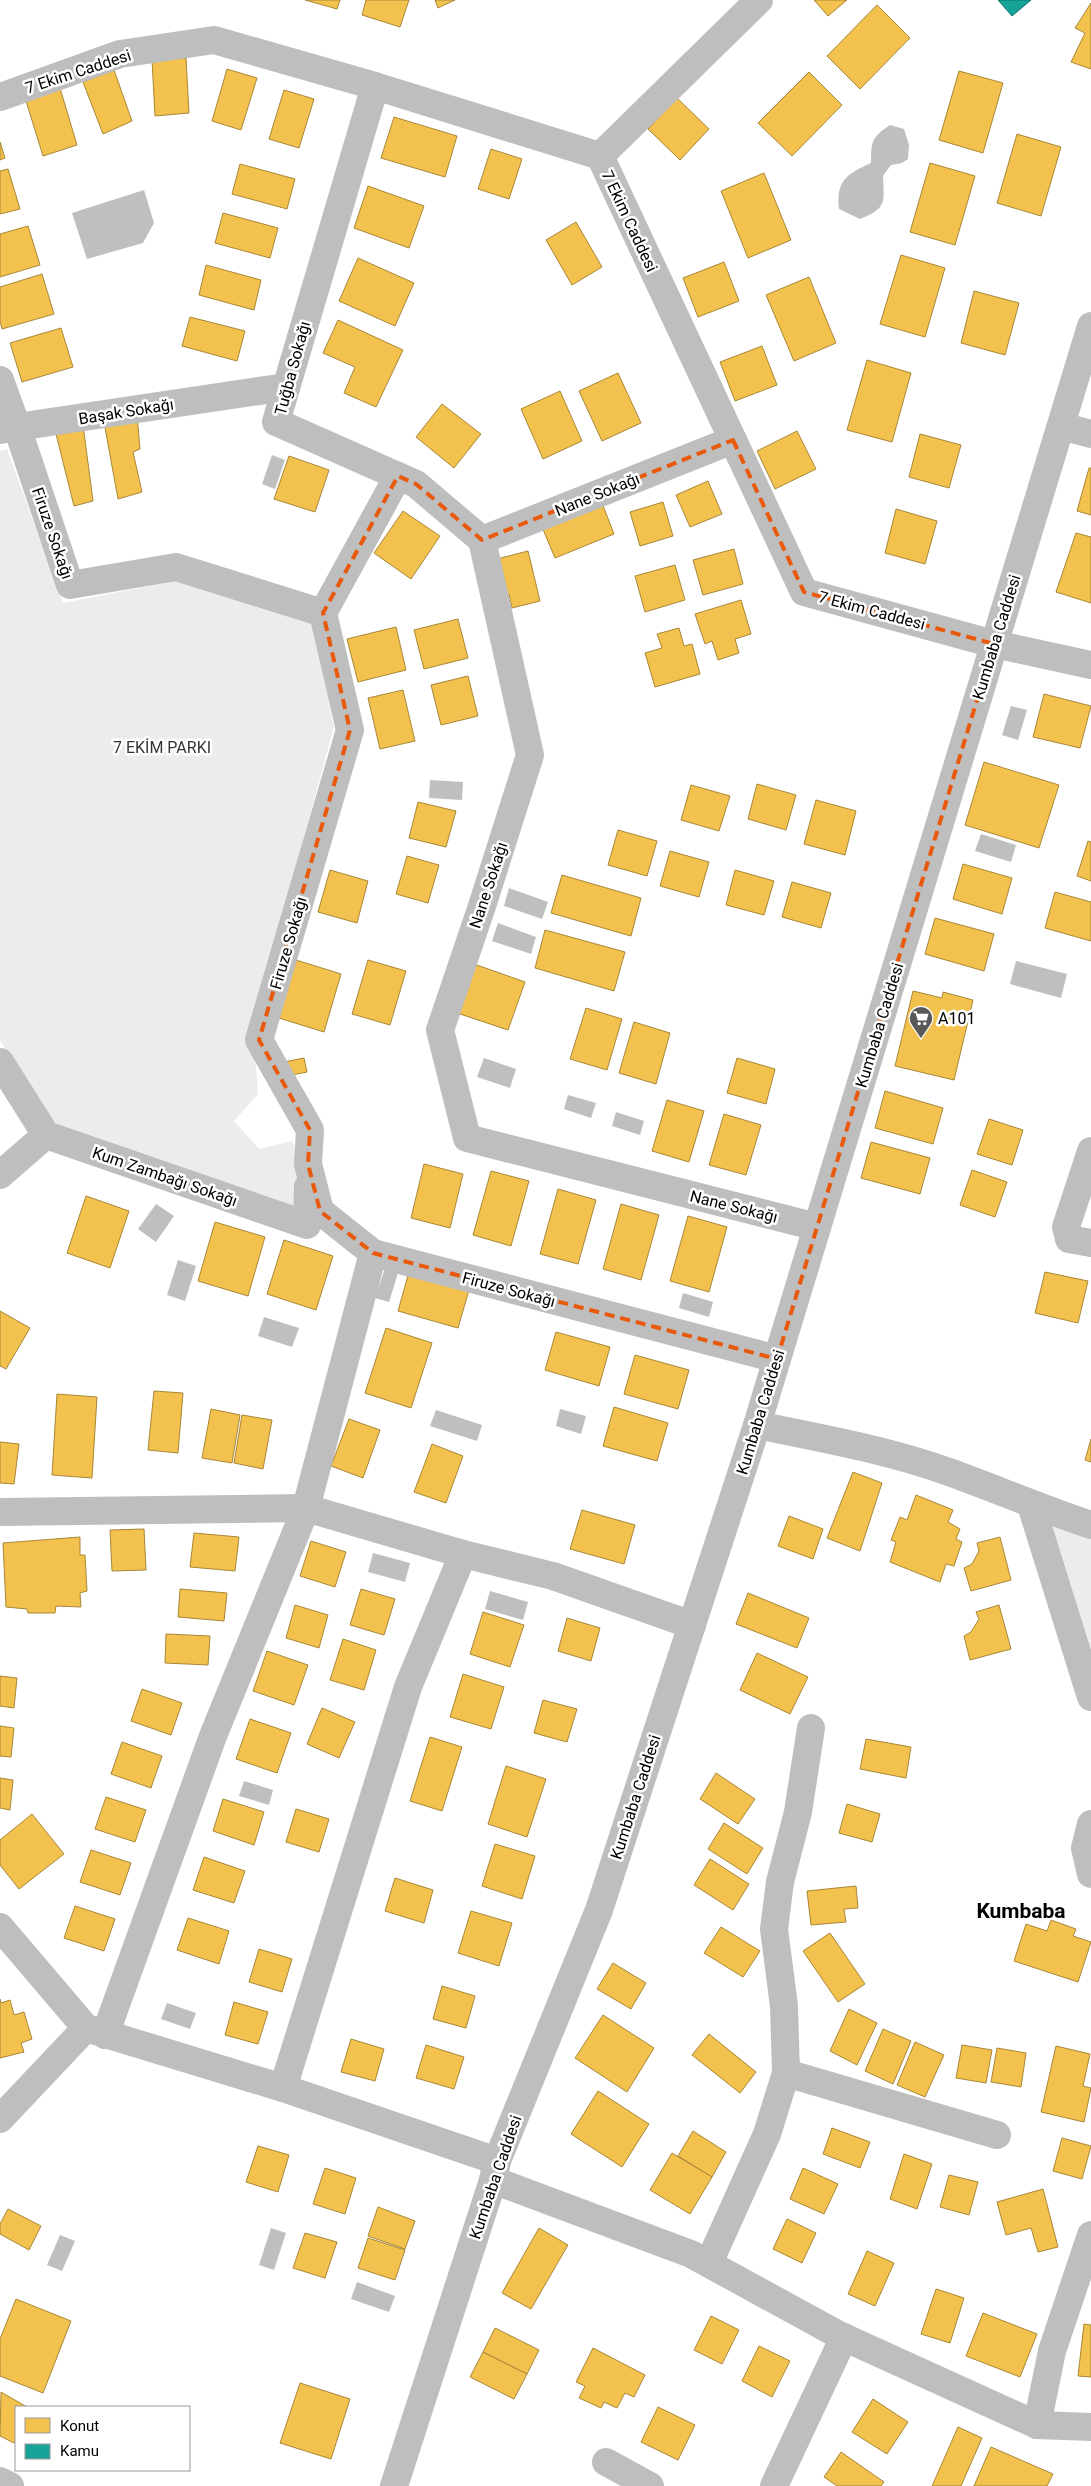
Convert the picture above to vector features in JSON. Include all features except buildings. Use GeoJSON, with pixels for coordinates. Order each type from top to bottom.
{"type":"FeatureCollection","features":[{"type":"Feature","properties":{"kind":"street"},"geometry":{"type":"LineString","coordinates":[[600,156],[759,0]]}},
{"type":"Feature","properties":{"kind":"street","name":"7 Ekim Caddesi"},"geometry":{"type":"LineString","coordinates":[[0,97],[120,54],[214,40],[375,86],[600,156],[804,592],[994,644],[1091,665]]}},
{"type":"Feature","properties":{"kind":"street","name":"Tuğba Sokağı"},"geometry":{"type":"LineString","coordinates":[[375,86],[276,422],[416,484],[482,540]]}},
{"type":"Feature","properties":{"kind":"street","name":"Kumbaba Caddesi"},"geometry":{"type":"LineString","coordinates":[[394,2486],[495,2171],[599,1910],[757,1425],[1091,326]]}},
{"type":"Feature","properties":{"kind":"street"},"geometry":{"type":"LineString","coordinates":[[0,380],[9,429]]}},
{"type":"Feature","properties":{"kind":"street","name":"Başak Sokağı"},"geometry":{"type":"LineString","coordinates":[[9,429],[286,387]]}},
{"type":"Feature","properties":{"kind":"street"},"geometry":{"type":"LineString","coordinates":[[1061,426],[1091,434]]}},
{"type":"Feature","properties":{"kind":"street","name":"Firuze Sokağı"},"geometry":{"type":"LineString","coordinates":[[9,429],[70,586],[176,566],[323,613],[350,730],[259,1040],[310,1130],[308,1164],[320,1211],[373,1253],[777,1358]]}},
{"type":"Feature","properties":{"kind":"street","name":"Nane Sokağı"},"geometry":{"type":"LineString","coordinates":[[733,440],[482,540],[530,755],[440,1030],[467,1138],[817,1227]]}},
{"type":"Feature","properties":{"kind":"street"},"geometry":{"type":"LineString","coordinates":[[323,613],[398,476]]}},
{"type":"Feature","properties":{"kind":"street"},"geometry":{"type":"LineString","coordinates":[[0,1062],[46,1135],[0,1175]]}},
{"type":"Feature","properties":{"kind":"street","name":"Kum Zambağı Sokağı"},"geometry":{"type":"LineString","coordinates":[[46,1135],[307,1225],[308,1164]]}},
{"type":"Feature","properties":{"kind":"street"},"geometry":{"type":"LineString","coordinates":[[1091,1151],[1066,1227],[1069,1239],[1091,1243]]}},
{"type":"Feature","properties":{"kind":"street"},"geometry":{"type":"LineString","coordinates":[[0,2119],[95,2032],[306,1508],[373,1253]]}},
{"type":"Feature","properties":{"kind":"street"},"geometry":{"type":"LineString","coordinates":[[757,1425],[845,1444],[948,1471],[1031,1505],[1091,1525]]}},
{"type":"Feature","properties":{"kind":"street"},"geometry":{"type":"LineString","coordinates":[[1031,1505],[1091,1697]]}},
{"type":"Feature","properties":{"kind":"street"},"geometry":{"type":"LineString","coordinates":[[0,1512],[306,1508],[463,1554],[554,1576],[692,1624]]}},
{"type":"Feature","properties":{"kind":"street"},"geometry":{"type":"LineString","coordinates":[[283,2088],[408,1687],[463,1554]]}},
{"type":"Feature","properties":{"kind":"street"},"geometry":{"type":"LineString","coordinates":[[709,2264],[767,2134],[786,2073],[784,2006],[774,1929],[780,1882],[798,1812],[811,1728]]}},
{"type":"Feature","properties":{"kind":"street"},"geometry":{"type":"LineString","coordinates":[[1091,1824],[1085,1848],[1091,1874]]}},
{"type":"Feature","properties":{"kind":"street"},"geometry":{"type":"LineString","coordinates":[[0,1927],[95,2032],[283,2088],[495,2171],[692,2254],[844,2337],[1038,2425],[1091,2427]]}},
{"type":"Feature","properties":{"kind":"street"},"geometry":{"type":"LineString","coordinates":[[786,2073],[997,2135]]}},
{"type":"Feature","properties":{"kind":"street"},"geometry":{"type":"LineString","coordinates":[[1038,2425],[1052,2351],[1091,2235]]}},
{"type":"Feature","properties":{"kind":"street"},"geometry":{"type":"LineString","coordinates":[[774,2486],[844,2337]]}},
{"type":"Feature","properties":{"kind":"street"},"geometry":{"type":"LineString","coordinates":[[606,2462],[650,2486]]}},
{"type":"Feature","properties":{"kind":"street"},"geometry":{"type":"LineString","coordinates":[[0,2480],[10,2486]]}},
{"type":"Feature","properties":{"kind":"highlighted area"},"geometry":{"type":"Polygon","coordinates":[[[733,440],[804,592],[994,644],[777,1359],[373,1253],[320,1211],[308,1164],[310,1130],[259,1040],[350,730],[323,613],[398,476],[416,484],[482,540],[733,440]]]}},
{"type":"Feature","properties":{"kind":"green space","name":"7 EKİM PARKI"},"geometry":{"type":"Polygon","coordinates":[[[7,449],[63,603],[180,580],[312,623],[334,727],[253,1024],[258,1094],[234,1121],[259,1149],[292,1141],[307,1175],[300,1211],[52,1127],[0,1040],[0,451],[7,449]]]}},
{"type":"Feature","properties":{"kind":"green space"},"geometry":{"type":"Polygon","coordinates":[[[1031,1505],[1091,1525],[1091,1697],[1031,1505]]]}},
{"type":"Feature","properties":{"kind":"shaded area"},"geometry":{"type":"Polygon","coordinates":[[[890,125],[904,129],[909,145],[908,159],[902,163],[891,165],[883,176],[884,193],[882,204],[875,211],[860,219],[839,209],[839,191],[845,179],[855,171],[871,163],[871,149],[876,136],[890,125]]]}},
{"type":"Feature","properties":{"kind":"shaded area"},"geometry":{"type":"Polygon","coordinates":[[[144,190],[154,223],[143,243],[87,259],[72,213],[144,190]]]}},
{"type":"Feature","properties":{"kind":"shaded area"},"geometry":{"type":"Polygon","coordinates":[[[272,455],[285,460],[275,489],[262,484],[272,455]]]}},
{"type":"Feature","properties":{"kind":"shaded area"},"geometry":{"type":"Polygon","coordinates":[[[1011,706],[1027,710],[1018,740],[1002,735],[1011,706]]]}},
{"type":"Feature","properties":{"kind":"shaded area"},"geometry":{"type":"Polygon","coordinates":[[[430,780],[463,782],[462,800],[429,798],[430,780]]]}},
{"type":"Feature","properties":{"kind":"shaded area"},"geometry":{"type":"Polygon","coordinates":[[[981,834],[1016,845],[1011,862],[975,851],[981,834]]]}},
{"type":"Feature","properties":{"kind":"shaded area"},"geometry":{"type":"Polygon","coordinates":[[[509,888],[548,902],[542,919],[504,906],[509,888]]]}},
{"type":"Feature","properties":{"kind":"shaded area"},"geometry":{"type":"Polygon","coordinates":[[[498,923],[536,937],[531,954],[492,941],[498,923]]]}},
{"type":"Feature","properties":{"kind":"shaded area"},"geometry":{"type":"Polygon","coordinates":[[[1016,961],[1067,974],[1061,998],[1010,984],[1016,961]]]}},
{"type":"Feature","properties":{"kind":"shaded area"},"geometry":{"type":"Polygon","coordinates":[[[484,1058],[516,1069],[510,1088],[477,1077],[484,1058]]]}},
{"type":"Feature","properties":{"kind":"shaded area"},"geometry":{"type":"Polygon","coordinates":[[[568,1095],[596,1103],[591,1118],[564,1109],[568,1095]]]}},
{"type":"Feature","properties":{"kind":"shaded area"},"geometry":{"type":"Polygon","coordinates":[[[616,1112],[644,1121],[640,1135],[612,1126],[616,1112]]]}},
{"type":"Feature","properties":{"kind":"shaded area"},"geometry":{"type":"Polygon","coordinates":[[[156,1204],[174,1216],[156,1242],[138,1229],[156,1204]]]}},
{"type":"Feature","properties":{"kind":"shaded area"},"geometry":{"type":"Polygon","coordinates":[[[178,1260],[196,1266],[185,1301],[167,1295],[178,1260]]]}},
{"type":"Feature","properties":{"kind":"shaded area"},"geometry":{"type":"Polygon","coordinates":[[[385,1268],[398,1273],[389,1302],[375,1298],[385,1268]]]}},
{"type":"Feature","properties":{"kind":"shaded area"},"geometry":{"type":"Polygon","coordinates":[[[683,1293],[713,1302],[709,1317],[679,1308],[683,1293]]]}},
{"type":"Feature","properties":{"kind":"shaded area"},"geometry":{"type":"Polygon","coordinates":[[[264,1317],[299,1328],[292,1347],[258,1336],[264,1317]]]}},
{"type":"Feature","properties":{"kind":"shaded area"},"geometry":{"type":"Polygon","coordinates":[[[560,1409],[586,1416],[581,1434],[556,1426],[560,1409]]]}},
{"type":"Feature","properties":{"kind":"shaded area"},"geometry":{"type":"Polygon","coordinates":[[[436,1410],[482,1425],[477,1441],[430,1426],[436,1410]]]}},
{"type":"Feature","properties":{"kind":"shaded area"},"geometry":{"type":"Polygon","coordinates":[[[373,1553],[410,1563],[405,1582],[368,1572],[373,1553]]]}},
{"type":"Feature","properties":{"kind":"shaded area"},"geometry":{"type":"Polygon","coordinates":[[[490,1591],[528,1602],[523,1620],[485,1609],[490,1591]]]}},
{"type":"Feature","properties":{"kind":"shaded area"},"geometry":{"type":"Polygon","coordinates":[[[244,1781],[273,1790],[269,1805],[239,1796],[244,1781]]]}},
{"type":"Feature","properties":{"kind":"shaded area"},"geometry":{"type":"Polygon","coordinates":[[[167,2003],[196,2013],[190,2029],[161,2019],[167,2003]]]}},
{"type":"Feature","properties":{"kind":"shaded area"},"geometry":{"type":"Polygon","coordinates":[[[271,2228],[286,2233],[274,2270],[259,2265],[271,2228]]]}},
{"type":"Feature","properties":{"kind":"shaded area"},"geometry":{"type":"Polygon","coordinates":[[[60,2235],[75,2241],[62,2271],[47,2265],[60,2235]]]}},
{"type":"Feature","properties":{"kind":"shaded area"},"geometry":{"type":"Polygon","coordinates":[[[357,2282],[395,2296],[389,2312],[351,2299],[357,2282]]]}},
{"type":"Feature","properties":{"kind":"place","name":"A101"},"geometry":{"type":"Point","coordinates":[921,1039]}},
{"type":"Feature","properties":{"kind":"district","name":"Kumbaba"},"geometry":{"type":"Point","coordinates":[1021,1911]}}]}
